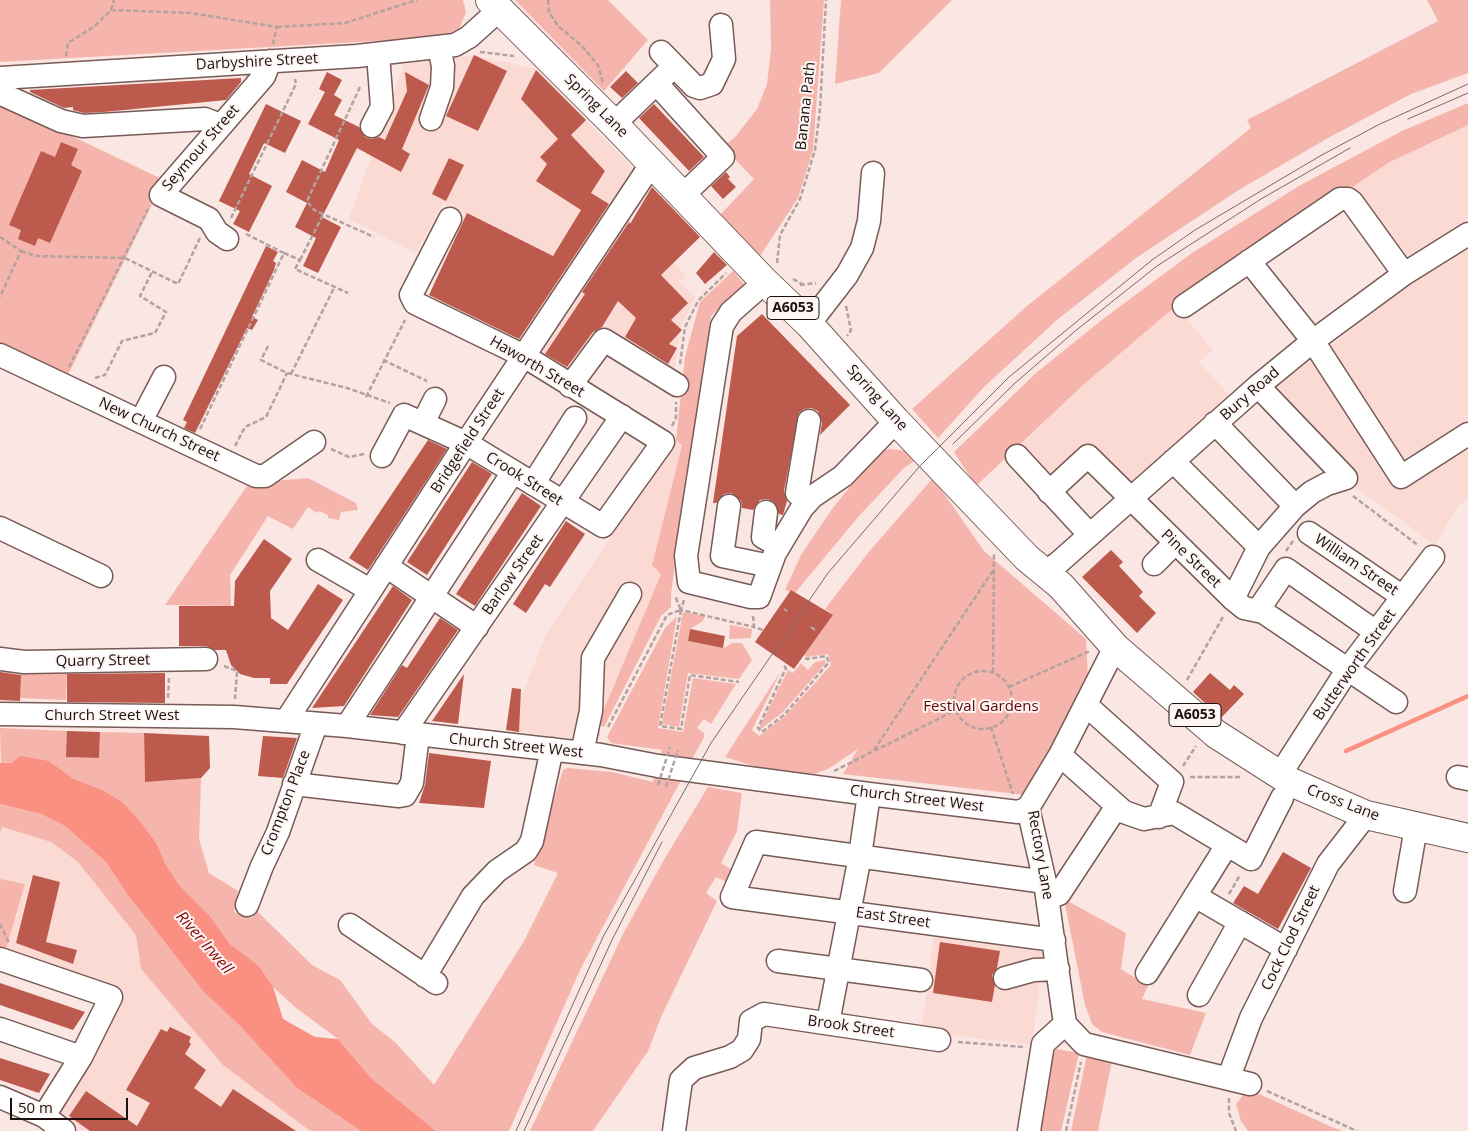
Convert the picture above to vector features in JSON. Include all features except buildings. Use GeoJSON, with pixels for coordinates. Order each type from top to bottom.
{"type":"FeatureCollection","features":[{"type":"Feature","properties":{"kind":"main road","name":"Spring Lane"},"geometry":{"type":"LineString","coordinates":[[495,4],[594,103],[742,258],[770,274],[809,324],[896,421],[1027,558],[1045,572],[1115,647],[1281,787]]}},
{"type":"Feature","properties":{"kind":"main road","name":"Cross Lane"},"geometry":{"type":"LineString","coordinates":[[1281,787],[1366,815],[1468,838]]}},
{"type":"Feature","properties":{"kind":"street","name":"Darbyshire Street"},"geometry":{"type":"LineString","coordinates":[[0,79],[367,55],[447,46],[469,37],[495,4]]}},
{"type":"Feature","properties":{"kind":"street"},"geometry":{"type":"LineString","coordinates":[[614,124],[657,84],[668,59],[694,86],[700,88],[712,84],[724,59],[721,25]]}},
{"type":"Feature","properties":{"kind":"street"},"geometry":{"type":"LineString","coordinates":[[431,120],[442,87],[443,66],[447,46]]}},
{"type":"Feature","properties":{"kind":"street"},"geometry":{"type":"LineString","coordinates":[[367,55],[382,107],[372,126]]}},
{"type":"Feature","properties":{"kind":"street","name":"Seymour Street"},"geometry":{"type":"LineString","coordinates":[[229,229],[161,194],[264,76],[270,60]]}},
{"type":"Feature","properties":{"kind":"street"},"geometry":{"type":"LineString","coordinates":[[0,79],[2,91],[6,96],[61,121],[83,126],[205,119],[220,125]]}},
{"type":"Feature","properties":{"kind":"street"},"geometry":{"type":"LineString","coordinates":[[657,84],[723,156],[683,195]]}},
{"type":"Feature","properties":{"kind":"street","name":"Bridgefield Street"},"geometry":{"type":"LineString","coordinates":[[286,721],[466,443],[652,163]]}},
{"type":"Feature","properties":{"kind":"street"},"geometry":{"type":"LineString","coordinates":[[809,324],[848,275],[862,248],[869,222],[873,173]]}},
{"type":"Feature","properties":{"kind":"street"},"geometry":{"type":"LineString","coordinates":[[1184,306],[1340,199],[1348,199],[1404,274]]}},
{"type":"Feature","properties":{"kind":"street"},"geometry":{"type":"LineString","coordinates":[[413,299],[450,219]]}},
{"type":"Feature","properties":{"kind":"street","name":"Bury Road"},"geometry":{"type":"LineString","coordinates":[[1045,572],[1057,564],[1215,423],[1313,341],[1404,274],[1468,234]]}},
{"type":"Feature","properties":{"kind":"street"},"geometry":{"type":"LineString","coordinates":[[1249,261],[1313,341],[1401,477],[1468,434]]}},
{"type":"Feature","properties":{"kind":"street"},"geometry":{"type":"LineString","coordinates":[[770,274],[731,312],[722,326],[686,556],[689,582],[751,598],[759,597],[779,546],[807,502],[843,476],[896,421]]}},
{"type":"Feature","properties":{"kind":"street","name":"Haworth Street"},"geometry":{"type":"LineString","coordinates":[[413,299],[524,356],[663,442]]}},
{"type":"Feature","properties":{"kind":"street"},"geometry":{"type":"LineString","coordinates":[[570,386],[604,340],[676,385]]}},
{"type":"Feature","properties":{"kind":"street","name":"New Church Street"},"geometry":{"type":"LineString","coordinates":[[0,355],[256,476],[265,476],[314,442]]}},
{"type":"Feature","properties":{"kind":"street"},"geometry":{"type":"LineString","coordinates":[[141,421],[164,377]]}},
{"type":"Feature","properties":{"kind":"street"},"geometry":{"type":"LineString","coordinates":[[1233,599],[1259,547],[1295,506],[1312,492],[1346,478],[1258,386]]}},
{"type":"Feature","properties":{"kind":"street"},"geometry":{"type":"LineString","coordinates":[[382,456],[414,419],[435,399]]}},
{"type":"Feature","properties":{"kind":"street","name":"Barlow Street"},"geometry":{"type":"LineString","coordinates":[[410,734],[477,627],[622,416]]}},
{"type":"Feature","properties":{"kind":"street"},"geometry":{"type":"LineString","coordinates":[[533,484],[575,418]]}},
{"type":"Feature","properties":{"kind":"street","name":"Crook Street"},"geometry":{"type":"LineString","coordinates":[[414,419],[466,443],[603,526],[663,442]]}},
{"type":"Feature","properties":{"kind":"street"},"geometry":{"type":"LineString","coordinates":[[807,502],[797,493],[809,421]]}},
{"type":"Feature","properties":{"kind":"street"},"geometry":{"type":"LineString","coordinates":[[1215,423],[1295,506]]}},
{"type":"Feature","properties":{"kind":"street"},"geometry":{"type":"LineString","coordinates":[[1017,456],[1089,534]]}},
{"type":"Feature","properties":{"kind":"street","name":"Pine Street"},"geometry":{"type":"LineString","coordinates":[[1049,492],[1088,456],[1175,543],[1244,608],[1258,609],[1396,702]]}},
{"type":"Feature","properties":{"kind":"street"},"geometry":{"type":"LineString","coordinates":[[1173,460],[1259,547]]}},
{"type":"Feature","properties":{"kind":"street"},"geometry":{"type":"LineString","coordinates":[[347,726],[513,472]]}},
{"type":"Feature","properties":{"kind":"street"},"geometry":{"type":"LineString","coordinates":[[729,506],[722,556],[770,566]]}},
{"type":"Feature","properties":{"kind":"street"},"geometry":{"type":"LineString","coordinates":[[766,512],[763,537],[779,546]]}},
{"type":"Feature","properties":{"kind":"street"},"geometry":{"type":"LineString","coordinates":[[0,528],[70,571],[102,576]]}},
{"type":"Feature","properties":{"kind":"street","name":"William Street"},"geometry":{"type":"LineString","coordinates":[[1304,534],[1403,597]]}},
{"type":"Feature","properties":{"kind":"street"},"geometry":{"type":"LineString","coordinates":[[1154,564],[1175,543]]}},
{"type":"Feature","properties":{"kind":"street","name":"Butterworth Street"},"geometry":{"type":"LineString","coordinates":[[1251,859],[1281,787],[1348,669],[1433,557]]}},
{"type":"Feature","properties":{"kind":"street"},"geometry":{"type":"LineString","coordinates":[[318,560],[370,590]]}},
{"type":"Feature","properties":{"kind":"street"},"geometry":{"type":"LineString","coordinates":[[386,566],[477,627]]}},
{"type":"Feature","properties":{"kind":"street"},"geometry":{"type":"LineString","coordinates":[[1258,609],[1286,569],[1376,632]]}},
{"type":"Feature","properties":{"kind":"street"},"geometry":{"type":"LineString","coordinates":[[582,753],[591,711],[593,658],[630,594]]}},
{"type":"Feature","properties":{"kind":"street","name":"Rectory Lane"},"geometry":{"type":"LineString","coordinates":[[1065,1024],[1046,890],[1023,810],[1060,755],[1115,647]]}},
{"type":"Feature","properties":{"kind":"street","name":"Quarry Street"},"geometry":{"type":"LineString","coordinates":[[0,659],[24,662],[206,659]]}},
{"type":"Feature","properties":{"kind":"street"},"geometry":{"type":"LineString","coordinates":[[1086,705],[1174,779],[1159,817]]}},
{"type":"Feature","properties":{"kind":"street","name":"Church Street West"},"geometry":{"type":"LineString","coordinates":[[0,714],[234,717],[347,726],[552,749],[658,766],[821,786],[869,794],[1023,810]]}},
{"type":"Feature","properties":{"kind":"street","name":"Crompton Place"},"geometry":{"type":"LineString","coordinates":[[247,905],[262,884],[279,818],[294,784],[316,724]]}},
{"type":"Feature","properties":{"kind":"street"},"geometry":{"type":"LineString","coordinates":[[294,784],[399,796],[405,795],[412,783],[410,734]]}},
{"type":"Feature","properties":{"kind":"street"},"geometry":{"type":"LineString","coordinates":[[350,924],[374,932],[431,979],[473,896],[497,871],[526,851],[532,841],[552,749]]}},
{"type":"Feature","properties":{"kind":"street"},"geometry":{"type":"LineString","coordinates":[[1060,755],[1117,806],[1136,818],[1159,817],[1174,813],[1251,859]]}},
{"type":"Feature","properties":{"kind":"street"},"geometry":{"type":"LineString","coordinates":[[828,1023],[860,856],[869,794]]}},
{"type":"Feature","properties":{"kind":"street"},"geometry":{"type":"LineString","coordinates":[[860,856],[1059,894],[1117,806]]}},
{"type":"Feature","properties":{"kind":"street","name":"Cock Clod Street"},"geometry":{"type":"LineString","coordinates":[[1237,1077],[1251,1018],[1328,864],[1366,815]]}},
{"type":"Feature","properties":{"kind":"street"},"geometry":{"type":"LineString","coordinates":[[1405,891],[1416,827]]}},
{"type":"Feature","properties":{"kind":"street","name":"East Street"},"geometry":{"type":"LineString","coordinates":[[860,856],[756,842],[732,897],[1054,940]]}},
{"type":"Feature","properties":{"kind":"street"},"geometry":{"type":"LineString","coordinates":[[1147,973],[1227,845]]}},
{"type":"Feature","properties":{"kind":"street"},"geometry":{"type":"LineString","coordinates":[[1195,896],[1286,949]]}},
{"type":"Feature","properties":{"kind":"street"},"geometry":{"type":"LineString","coordinates":[[1199,995],[1240,922]]}},
{"type":"Feature","properties":{"kind":"street"},"geometry":{"type":"LineString","coordinates":[[0,959],[111,997],[81,1057],[44,1116]]}},
{"type":"Feature","properties":{"kind":"street"},"geometry":{"type":"LineString","coordinates":[[778,961],[921,980]]}},
{"type":"Feature","properties":{"kind":"street"},"geometry":{"type":"LineString","coordinates":[[1005,978],[1034,970],[1058,969]]}},
{"type":"Feature","properties":{"kind":"street","name":"Brook Street"},"geometry":{"type":"LineString","coordinates":[[674,1131],[682,1080],[694,1068],[730,1057],[742,1050],[750,1039],[752,1021],[764,1014],[939,1040]]}},
{"type":"Feature","properties":{"kind":"street"},"geometry":{"type":"LineString","coordinates":[[1029,1131],[1043,1044],[1065,1024],[1084,1044],[1237,1077]]}},
{"type":"Feature","properties":{"kind":"street"},"geometry":{"type":"LineString","coordinates":[[0,1029],[81,1057]]}},
{"type":"Feature","properties":{"kind":"street"},"geometry":{"type":"LineString","coordinates":[[0,1097],[44,1116],[64,1131]]}},
{"type":"Feature","properties":{"kind":"path"},"geometry":{"type":"LineString","coordinates":[[64,74],[68,43],[95,26],[111,10],[114,0]]}},
{"type":"Feature","properties":{"kind":"path"},"geometry":{"type":"LineString","coordinates":[[111,10],[192,13],[276,28],[345,23],[417,0]]}},
{"type":"Feature","properties":{"kind":"path"},"geometry":{"type":"LineString","coordinates":[[548,0],[549,12],[558,26],[582,46],[598,65],[604,80],[600,94],[594,103]]}},
{"type":"Feature","properties":{"kind":"path","name":"Banana Path"},"geometry":{"type":"LineString","coordinates":[[770,274],[780,235],[800,199],[815,150],[820,109],[826,0]]}},
{"type":"Feature","properties":{"kind":"path"},"geometry":{"type":"LineString","coordinates":[[270,60],[276,28]]}},
{"type":"Feature","properties":{"kind":"path"},"geometry":{"type":"LineString","coordinates":[[447,46],[478,52],[517,56]]}},
{"type":"Feature","properties":{"kind":"path"},"geometry":{"type":"LineString","coordinates":[[367,55],[362,82],[307,201],[314,210],[374,237]]}},
{"type":"Feature","properties":{"kind":"path"},"geometry":{"type":"LineString","coordinates":[[0,237],[20,251],[36,256],[123,258],[178,284],[229,229],[296,84],[292,60]]}},
{"type":"Feature","properties":{"kind":"path"},"geometry":{"type":"LineString","coordinates":[[65,386],[123,258],[148,209],[161,194]]}},
{"type":"Feature","properties":{"kind":"path"},"geometry":{"type":"LineString","coordinates":[[323,214],[295,269],[348,293]]}},
{"type":"Feature","properties":{"kind":"path"},"geometry":{"type":"LineString","coordinates":[[229,229],[300,260]]}},
{"type":"Feature","properties":{"kind":"path"},"geometry":{"type":"LineString","coordinates":[[0,297],[20,251]]}},
{"type":"Feature","properties":{"kind":"path"},"geometry":{"type":"LineString","coordinates":[[191,446],[229,370],[233,354],[284,252]]}},
{"type":"Feature","properties":{"kind":"path"},"geometry":{"type":"LineString","coordinates":[[663,442],[676,418],[676,385],[685,327],[698,301],[742,258]]}},
{"type":"Feature","properties":{"kind":"path"},"geometry":{"type":"LineString","coordinates":[[65,386],[105,375],[122,341],[155,333],[166,312],[140,296],[152,272]]}},
{"type":"Feature","properties":{"kind":"path"},"geometry":{"type":"LineString","coordinates":[[227,463],[245,427],[266,417],[334,288]]}},
{"type":"Feature","properties":{"kind":"path"},"geometry":{"type":"LineString","coordinates":[[366,397],[413,299]]}},
{"type":"Feature","properties":{"kind":"path"},"geometry":{"type":"LineString","coordinates":[[268,346],[261,360],[289,374],[347,388],[366,397],[393,405],[414,419]]}},
{"type":"Feature","properties":{"kind":"path"},"geometry":{"type":"LineString","coordinates":[[383,360],[437,385],[435,399]]}},
{"type":"Feature","properties":{"kind":"path"},"geometry":{"type":"LineString","coordinates":[[314,442],[349,457],[363,454],[382,456]]}},
{"type":"Feature","properties":{"kind":"path"},"geometry":{"type":"LineString","coordinates":[[1334,482],[1433,557]]}},
{"type":"Feature","properties":{"kind":"path"},"geometry":{"type":"LineString","coordinates":[[1282,555],[1304,534]]}},
{"type":"Feature","properties":{"kind":"path"},"geometry":{"type":"LineString","coordinates":[[993,672],[994,552],[1006,536]]}},
{"type":"Feature","properties":{"kind":"path"},"geometry":{"type":"LineString","coordinates":[[874,750],[994,569]]}},
{"type":"Feature","properties":{"kind":"path"},"geometry":{"type":"LineString","coordinates":[[689,582],[681,610],[660,726],[682,729],[690,675],[739,682]]}},
{"type":"Feature","properties":{"kind":"path"},"geometry":{"type":"LineString","coordinates":[[1175,698],[1233,599]]}},
{"type":"Feature","properties":{"kind":"path"},"geometry":{"type":"LineString","coordinates":[[681,610],[754,627]]}},
{"type":"Feature","properties":{"kind":"path"},"geometry":{"type":"LineString","coordinates":[[811,628],[815,630]]}},
{"type":"Feature","properties":{"kind":"path"},"geometry":{"type":"LineString","coordinates":[[1009,688],[1092,650],[1115,647]]}},
{"type":"Feature","properties":{"kind":"path"},"geometry":{"type":"LineString","coordinates":[[784,666],[786,668],[758,728],[762,732],[785,714],[829,662],[826,656],[808,659],[804,656]]}},
{"type":"Feature","properties":{"kind":"path"},"geometry":{"type":"LineString","coordinates":[[206,659],[237,670],[234,717]]}},
{"type":"Feature","properties":{"kind":"path"},"geometry":{"type":"LineString","coordinates":[[168,717],[169,660]]}},
{"type":"Feature","properties":{"kind":"path"},"geometry":{"type":"LineString","coordinates":[[974,672],[993,672],[1002,677],[1009,688],[1012,703],[1010,712],[1004,720],[991,727],[977,728],[968,725],[956,710],[955,692],[959,683],[974,672]]}},
{"type":"Feature","properties":{"kind":"path"},"geometry":{"type":"LineString","coordinates":[[821,786],[834,770],[956,710]]}},
{"type":"Feature","properties":{"kind":"path"},"geometry":{"type":"LineString","coordinates":[[1174,779],[1207,726]]}},
{"type":"Feature","properties":{"kind":"path"},"geometry":{"type":"LineString","coordinates":[[991,727],[1023,810]]}},
{"type":"Feature","properties":{"kind":"path"},"geometry":{"type":"LineString","coordinates":[[658,785],[670,747]]}},
{"type":"Feature","properties":{"kind":"path"},"geometry":{"type":"LineString","coordinates":[[666,788],[678,750]]}},
{"type":"Feature","properties":{"kind":"path"},"geometry":{"type":"LineString","coordinates":[[1174,779],[1242,777]]}},
{"type":"Feature","properties":{"kind":"path"},"geometry":{"type":"LineString","coordinates":[[1219,910],[1251,859]]}},
{"type":"Feature","properties":{"kind":"path"},"geometry":{"type":"LineString","coordinates":[[939,1040],[1034,1047],[1043,1044]]}},
{"type":"Feature","properties":{"kind":"path"},"geometry":{"type":"LineString","coordinates":[[1066,1131],[1084,1044]]}},
{"type":"Feature","properties":{"kind":"path"},"geometry":{"type":"LineString","coordinates":[[1238,1131],[1229,1113],[1237,1077],[1357,1131]]}},
{"type":"Feature","properties":{"kind":"shaded area"},"geometry":{"type":"Polygon","coordinates":[[[474,55],[535,69],[636,171],[522,346],[427,300],[465,213],[443,203],[416,253],[349,219],[404,64],[474,55]]]}},
{"type":"Feature","properties":{"kind":"shaded area"},"geometry":{"type":"Polygon","coordinates":[[[1468,125],[1468,220],[1393,265],[1342,192],[1388,163],[1468,125]]]}},
{"type":"Feature","properties":{"kind":"shaded area"},"geometry":{"type":"Polygon","coordinates":[[[628,218],[686,275],[679,282],[695,297],[680,329],[673,380],[600,332],[569,378],[536,356],[628,218]]]}},
{"type":"Feature","properties":{"kind":"shaded area"},"geometry":{"type":"Polygon","coordinates":[[[1468,249],[1468,499],[1459,505],[1435,545],[1351,484],[1273,389],[1430,270],[1468,249]]]}},
{"type":"Feature","properties":{"kind":"shaded area"},"geometry":{"type":"Polygon","coordinates":[[[1176,306],[1213,350],[1199,362],[1230,396],[1114,498],[1078,459],[1050,484],[1018,448],[1082,386],[1176,306]]]}},
{"type":"Feature","properties":{"kind":"shaded area"},"geometry":{"type":"Polygon","coordinates":[[[676,440],[682,444],[652,564],[661,574],[591,740],[519,732],[521,698],[546,634],[676,440]]]}},
{"type":"Feature","properties":{"kind":"shaded area"},"geometry":{"type":"Polygon","coordinates":[[[2,827],[51,842],[78,862],[137,935],[141,969],[223,1065],[310,1131],[78,1131],[58,1116],[124,996],[6,949],[25,885],[0,879],[0,833],[2,827]]]}},
{"type":"Feature","properties":{"kind":"shaded area"},"geometry":{"type":"Polygon","coordinates":[[[934,937],[1044,952],[1032,1045],[921,1031],[934,937]]]}},
{"type":"Feature","properties":{"kind":"green space"},"geometry":{"type":"Polygon","coordinates":[[[0,0],[463,0],[466,12],[459,30],[448,37],[0,62],[0,0]]]}},
{"type":"Feature","properties":{"kind":"green space"},"geometry":{"type":"Polygon","coordinates":[[[515,0],[608,0],[648,40],[604,91],[515,0]]]}},
{"type":"Feature","properties":{"kind":"green space"},"geometry":{"type":"Polygon","coordinates":[[[770,0],[824,0],[813,150],[798,198],[760,256],[720,215],[754,179],[723,147],[736,136],[757,109],[767,84],[771,48],[770,0]]]}},
{"type":"Feature","properties":{"kind":"green space"},"geometry":{"type":"Polygon","coordinates":[[[841,0],[952,0],[879,73],[835,84],[841,0]]]}},
{"type":"Feature","properties":{"kind":"green space"},"geometry":{"type":"Polygon","coordinates":[[[1427,0],[1468,0],[1468,73],[1411,94],[1328,138],[1237,191],[1136,258],[1058,319],[984,387],[938,438],[912,409],[1027,306],[1251,128],[1247,120],[1438,21],[1427,0]]]}},
{"type":"Feature","properties":{"kind":"green space"},"geometry":{"type":"Polygon","coordinates":[[[0,102],[164,180],[67,377],[0,346],[0,102]]]}},
{"type":"Feature","properties":{"kind":"green space"},"geometry":{"type":"Polygon","coordinates":[[[1468,103],[1468,125],[1388,163],[1176,306],[1082,386],[976,486],[954,452],[1036,373],[1103,319],[1192,253],[1299,186],[1402,131],[1468,103]]]}},
{"type":"Feature","properties":{"kind":"green space"},"geometry":{"type":"Polygon","coordinates":[[[733,271],[745,285],[732,300],[728,300],[711,316],[679,530],[671,607],[661,616],[604,727],[600,725],[597,731],[600,733],[597,741],[591,740],[661,574],[652,565],[682,445],[676,440],[685,357],[700,302],[733,271]]]}},
{"type":"Feature","properties":{"kind":"green space"},"geometry":{"type":"Polygon","coordinates":[[[880,450],[906,451],[919,458],[904,468],[859,516],[795,593],[785,590],[801,555],[832,509],[880,450]]]}},
{"type":"Feature","properties":{"kind":"green space"},"geometry":{"type":"Polygon","coordinates":[[[308,478],[356,503],[358,510],[341,512],[339,520],[328,518],[328,515],[319,511],[317,513],[308,507],[293,529],[268,516],[230,575],[231,606],[165,605],[249,483],[308,478]]]}},
{"type":"Feature","properties":{"kind":"green space","name":"Festival Gardens"},"geometry":{"type":"Polygon","coordinates":[[[933,478],[984,551],[1086,639],[1088,678],[1026,795],[843,774],[858,749],[828,769],[814,774],[757,767],[725,757],[781,671],[752,730],[759,736],[785,716],[831,665],[828,654],[807,657],[804,655],[833,615],[825,609],[868,553],[933,478]]]}},
{"type":"Feature","properties":{"kind":"green space"},"geometry":{"type":"Polygon","coordinates":[[[683,612],[705,616],[703,621],[690,629],[688,641],[723,648],[733,643],[742,643],[752,660],[739,679],[688,673],[679,727],[662,724],[683,612]]]}},
{"type":"Feature","properties":{"kind":"green space"},"geometry":{"type":"Polygon","coordinates":[[[677,616],[658,728],[683,732],[693,678],[736,684],[711,724],[704,719],[697,728],[704,733],[704,737],[581,968],[509,1131],[436,1131],[371,1078],[338,1039],[295,1007],[273,987],[259,966],[230,944],[209,915],[179,885],[165,863],[157,844],[140,821],[102,790],[74,779],[49,761],[1,763],[0,728],[67,731],[67,757],[99,758],[100,732],[144,733],[145,782],[201,778],[199,839],[209,873],[238,891],[234,912],[252,918],[257,911],[312,965],[340,980],[372,1024],[396,1043],[434,1085],[524,941],[558,873],[534,865],[563,770],[568,768],[612,772],[653,782],[662,750],[611,743],[607,737],[665,628],[677,616]]]}},
{"type":"Feature","properties":{"kind":"green space"},"geometry":{"type":"Polygon","coordinates":[[[730,625],[752,629],[751,638],[729,639],[730,625]]]}},
{"type":"Feature","properties":{"kind":"green space"},"geometry":{"type":"Polygon","coordinates":[[[826,660],[825,664],[783,712],[761,729],[759,728],[788,670],[793,673],[801,663],[808,670],[815,662],[826,660]]]}},
{"type":"Feature","properties":{"kind":"green space"},"geometry":{"type":"Polygon","coordinates":[[[21,666],[67,668],[66,700],[20,698],[21,666]]]}},
{"type":"Feature","properties":{"kind":"green space"},"geometry":{"type":"Polygon","coordinates":[[[708,787],[742,793],[737,831],[721,863],[732,870],[727,882],[716,877],[706,893],[717,901],[661,1017],[648,1051],[593,1131],[530,1131],[624,932],[665,858],[708,787]]]}},
{"type":"Feature","properties":{"kind":"green space"},"geometry":{"type":"Polygon","coordinates":[[[0,804],[41,814],[65,826],[106,862],[127,894],[203,991],[240,1026],[297,1088],[361,1131],[310,1131],[223,1065],[141,969],[136,935],[78,862],[51,842],[2,827],[0,833],[0,804]]]}},
{"type":"Feature","properties":{"kind":"green space"},"geometry":{"type":"Polygon","coordinates":[[[0,879],[25,884],[6,949],[0,947],[0,879]]]}},
{"type":"Feature","properties":{"kind":"green space"},"geometry":{"type":"Polygon","coordinates":[[[1064,899],[1126,933],[1121,969],[1148,986],[1142,999],[1206,1013],[1190,1055],[1102,1032],[1092,1024],[1085,1005],[1064,899]]]}},
{"type":"Feature","properties":{"kind":"green space"},"geometry":{"type":"Polygon","coordinates":[[[1056,1049],[1079,1053],[1061,1131],[1039,1131],[1052,1054],[1056,1049]]]}},
{"type":"Feature","properties":{"kind":"green space"},"geometry":{"type":"Polygon","coordinates":[[[1087,1054],[1112,1060],[1098,1131],[1071,1131],[1087,1054]]]}},
{"type":"Feature","properties":{"kind":"green space"},"geometry":{"type":"Polygon","coordinates":[[[1248,1089],[1343,1131],[1248,1131],[1241,1121],[1236,1104],[1248,1089]]]}},
{"type":"Feature","properties":{"kind":"water","name":"River Irwell"},"geometry":{"type":"Polygon","coordinates":[[[20,756],[49,761],[74,779],[102,790],[122,802],[140,821],[157,844],[165,863],[179,885],[209,915],[230,944],[259,966],[273,987],[283,1019],[315,1037],[338,1039],[371,1078],[436,1131],[361,1131],[297,1088],[240,1026],[203,991],[127,894],[106,862],[65,826],[41,814],[0,804],[0,763],[11,763],[20,756]]]}},
{"type":"Feature","properties":{"kind":"waterway"},"geometry":{"type":"LineString","coordinates":[[1346,751],[1468,696]]}},
{"type":"Feature","properties":{"kind":"tram line"},"geometry":{"type":"LineString","coordinates":[[516,1131],[603,937],[711,743],[828,573],[919,467],[1009,377],[1152,260],[1195,230],[1320,156],[1378,125],[1468,84]]}},
{"type":"Feature","properties":{"kind":"tram line"},"geometry":{"type":"LineString","coordinates":[[1408,119],[1468,93]]}},
{"type":"Feature","properties":{"kind":"tram line"},"geometry":{"type":"LineString","coordinates":[[953,444],[1014,384],[1074,332],[1157,266],[1261,199],[1350,148]]}},
{"type":"Feature","properties":{"kind":"tram line"},"geometry":{"type":"LineString","coordinates":[[524,1131],[612,940],[662,842]]}}]}
